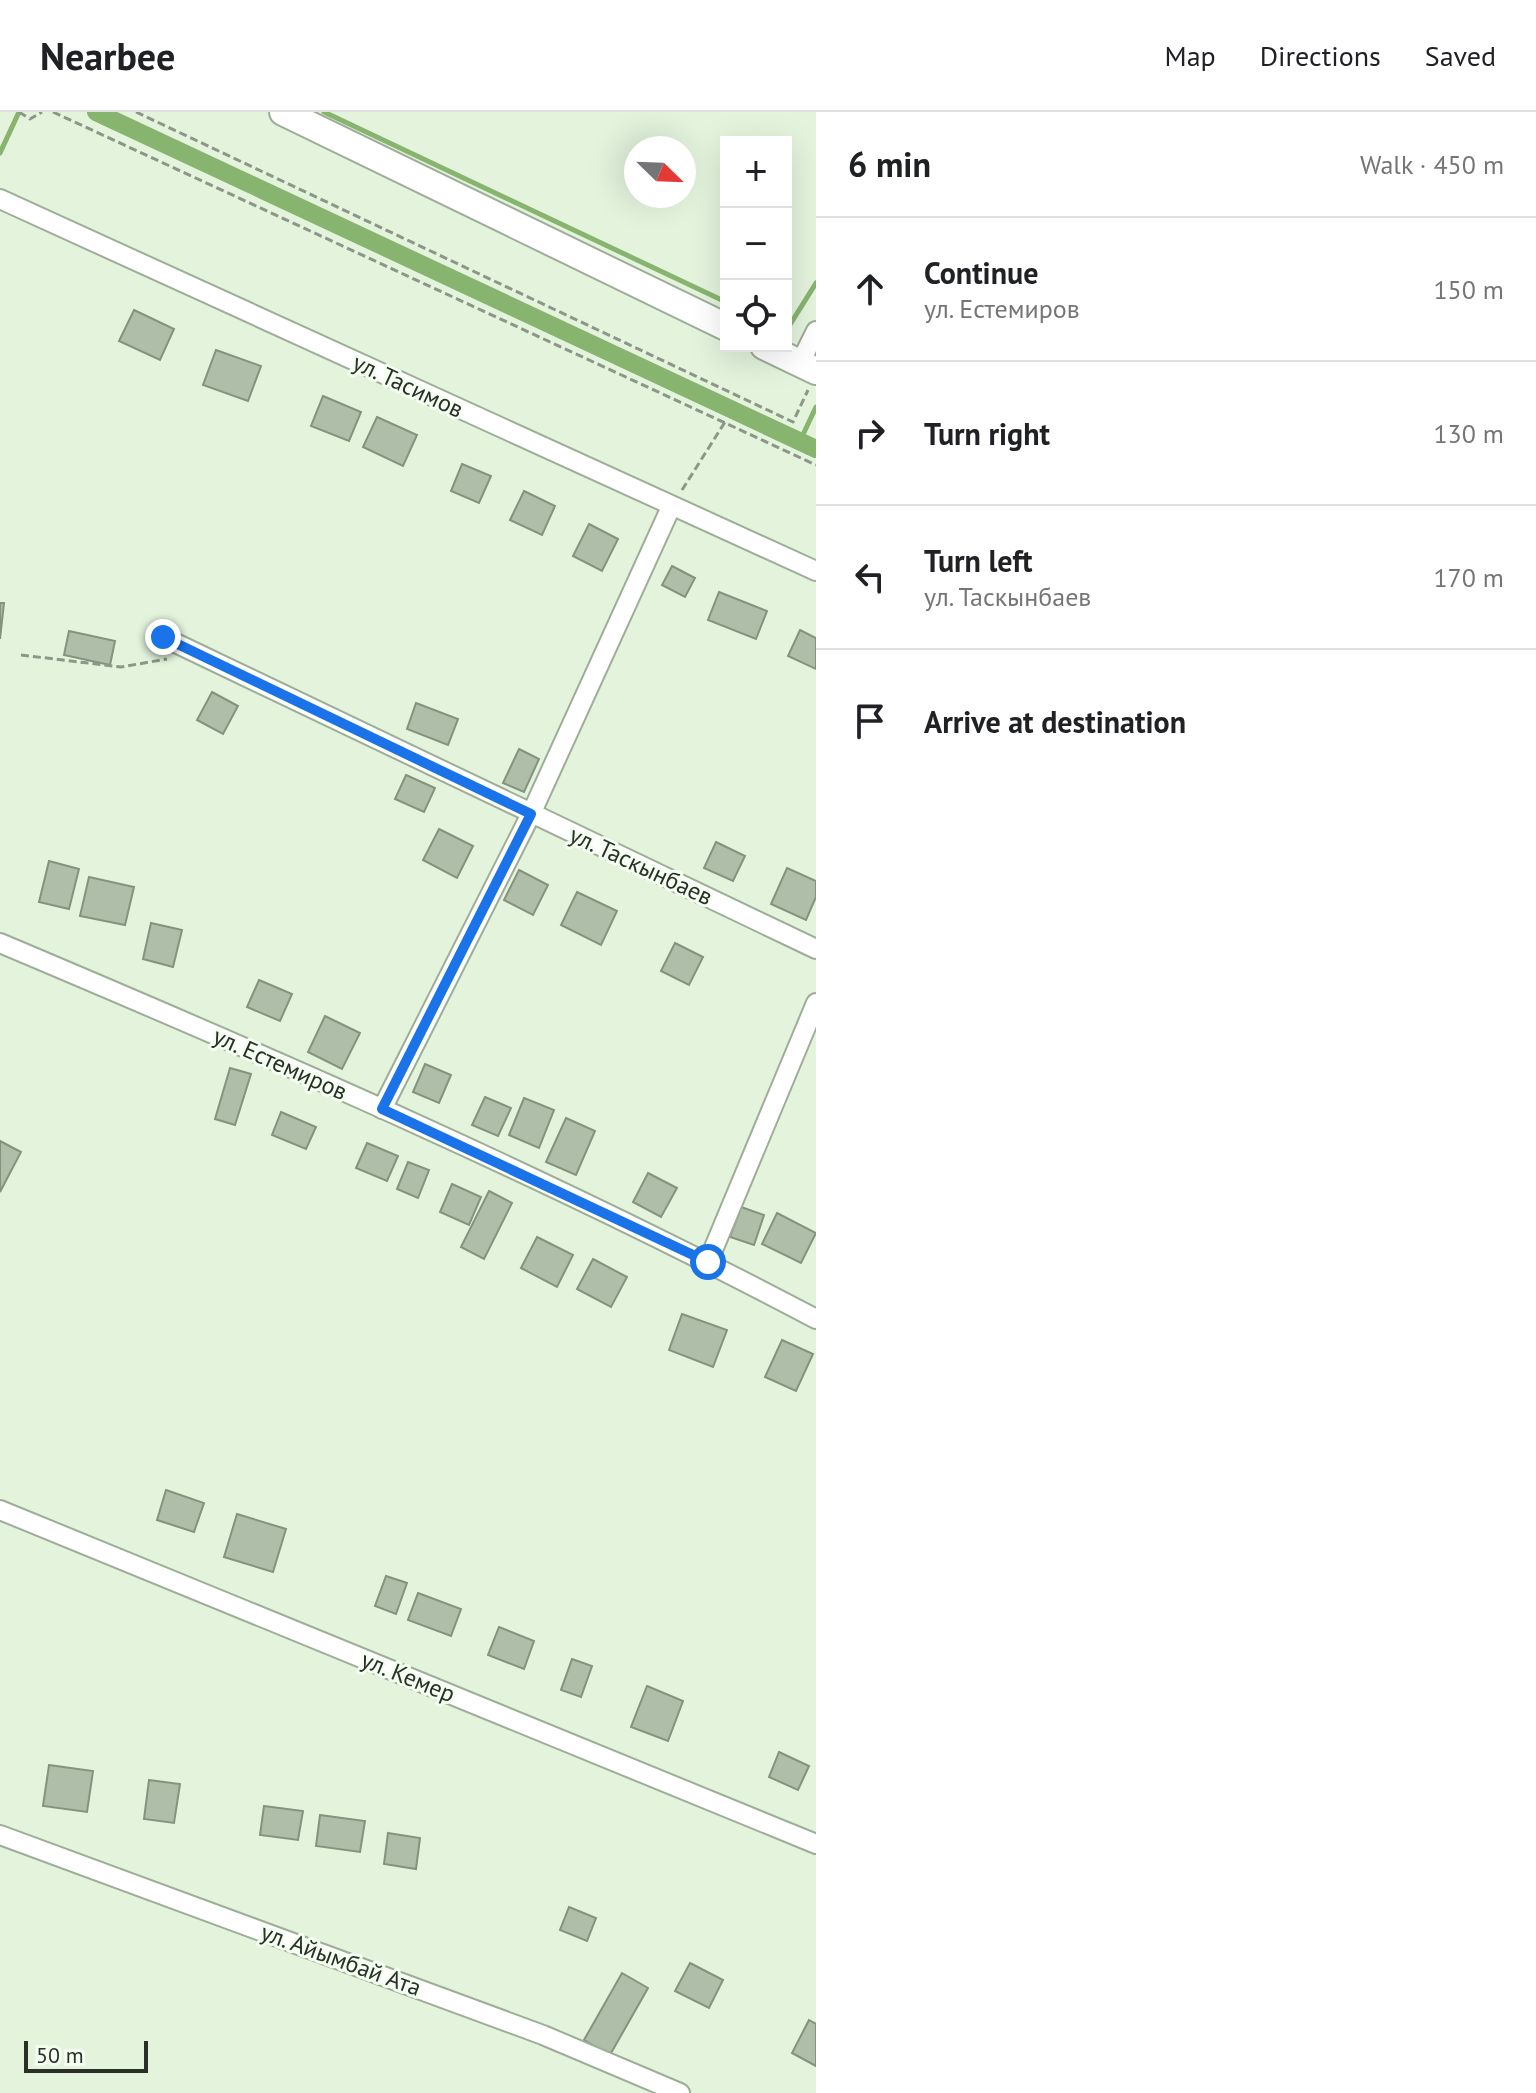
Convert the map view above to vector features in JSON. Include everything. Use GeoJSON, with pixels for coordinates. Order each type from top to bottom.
{"type":"FeatureCollection","features":[{"type":"Feature","properties":{"kind":"main road"},"geometry":{"type":"LineString","coordinates":[[283,112],[720,324]]}},
{"type":"Feature","properties":{"kind":"main road"},"geometry":{"type":"LineString","coordinates":[[774,352],[809,373]]}},
{"type":"Feature","properties":{"kind":"street","name":"ул. Тасимов"},"geometry":{"type":"LineString","coordinates":[[0,199],[816,571]]}},
{"type":"Feature","properties":{"kind":"street"},"geometry":{"type":"LineString","coordinates":[[809,373],[816,331]]}},
{"type":"Feature","properties":{"kind":"street"},"geometry":{"type":"LineString","coordinates":[[382,1109],[531,814],[671,507]]}},
{"type":"Feature","properties":{"kind":"street","name":"ул. Таскынбаев"},"geometry":{"type":"LineString","coordinates":[[163,637],[816,949]]}},
{"type":"Feature","properties":{"kind":"street","name":"ул. Естемиров"},"geometry":{"type":"LineString","coordinates":[[0,943],[382,1109],[708,1262],[816,1319]]}},
{"type":"Feature","properties":{"kind":"street"},"geometry":{"type":"LineString","coordinates":[[708,1262],[816,1003]]}},
{"type":"Feature","properties":{"kind":"street","name":"ул. Кемер"},"geometry":{"type":"LineString","coordinates":[[0,1510],[816,1844]]}},
{"type":"Feature","properties":{"kind":"street","name":"ул. Айымбай Ата"},"geometry":{"type":"LineString","coordinates":[[0,1835],[543,2035],[680,2093]]}},
{"type":"Feature","properties":{"kind":"path"},"geometry":{"type":"LineString","coordinates":[[19,112],[30,119],[42,112]]}},
{"type":"Feature","properties":{"kind":"path"},"geometry":{"type":"LineString","coordinates":[[53,112],[816,465]]}},
{"type":"Feature","properties":{"kind":"path"},"geometry":{"type":"LineString","coordinates":[[136,112],[793,422],[809,373]]}},
{"type":"Feature","properties":{"kind":"path"},"geometry":{"type":"LineString","coordinates":[[671,507],[725,422]]}},
{"type":"Feature","properties":{"kind":"path"},"geometry":{"type":"LineString","coordinates":[[21,655],[121,667],[198,653]]}},
{"type":"Feature","properties":{"kind":"building"},"geometry":{"type":"Polygon","coordinates":[[[134,310],[174,329],[160,360],[119,341],[134,310]]]}},
{"type":"Feature","properties":{"kind":"building"},"geometry":{"type":"Polygon","coordinates":[[[216,350],[261,366],[248,401],[203,385],[216,350]]]}},
{"type":"Feature","properties":{"kind":"building"},"geometry":{"type":"Polygon","coordinates":[[[323,396],[361,412],[349,441],[311,426],[323,396]]]}},
{"type":"Feature","properties":{"kind":"building"},"geometry":{"type":"Polygon","coordinates":[[[377,417],[417,435],[403,466],[363,447],[377,417]]]}},
{"type":"Feature","properties":{"kind":"building"},"geometry":{"type":"Polygon","coordinates":[[[462,464],[491,476],[479,503],[451,491],[462,464]]]}},
{"type":"Feature","properties":{"kind":"building"},"geometry":{"type":"Polygon","coordinates":[[[524,491],[555,506],[542,535],[510,520],[524,491]]]}},
{"type":"Feature","properties":{"kind":"building"},"geometry":{"type":"Polygon","coordinates":[[[589,524],[618,539],[602,571],[573,556],[589,524]]]}},
{"type":"Feature","properties":{"kind":"building"},"geometry":{"type":"Polygon","coordinates":[[[672,566],[695,578],[685,597],[662,585],[672,566]]]}},
{"type":"Feature","properties":{"kind":"building"},"geometry":{"type":"Polygon","coordinates":[[[719,592],[767,611],[756,639],[708,620],[719,592]]]}},
{"type":"Feature","properties":{"kind":"building"},"geometry":{"type":"Polygon","coordinates":[[[0,603],[4,603],[0,639],[0,603]]]}},
{"type":"Feature","properties":{"kind":"building"},"geometry":{"type":"Polygon","coordinates":[[[800,630],[816,638],[816,669],[788,656],[800,630]]]}},
{"type":"Feature","properties":{"kind":"building"},"geometry":{"type":"Polygon","coordinates":[[[69,631],[115,641],[110,665],[64,655],[69,631]]]}},
{"type":"Feature","properties":{"kind":"building"},"geometry":{"type":"Polygon","coordinates":[[[212,692],[238,706],[223,734],[197,720],[212,692]]]}},
{"type":"Feature","properties":{"kind":"building"},"geometry":{"type":"Polygon","coordinates":[[[416,703],[458,719],[448,745],[407,729],[416,703]]]}},
{"type":"Feature","properties":{"kind":"building"},"geometry":{"type":"Polygon","coordinates":[[[519,749],[539,759],[524,792],[503,783],[519,749]]]}},
{"type":"Feature","properties":{"kind":"building"},"geometry":{"type":"Polygon","coordinates":[[[406,775],[435,788],[424,812],[395,799],[406,775]]]}},
{"type":"Feature","properties":{"kind":"building"},"geometry":{"type":"Polygon","coordinates":[[[439,829],[473,846],[457,878],[423,860],[439,829]]]}},
{"type":"Feature","properties":{"kind":"building"},"geometry":{"type":"Polygon","coordinates":[[[716,842],[745,856],[733,881],[704,868],[716,842]]]}},
{"type":"Feature","properties":{"kind":"building"},"geometry":{"type":"Polygon","coordinates":[[[49,861],[79,869],[69,909],[39,902],[49,861]]]}},
{"type":"Feature","properties":{"kind":"building"},"geometry":{"type":"Polygon","coordinates":[[[787,868],[816,881],[816,897],[806,920],[771,904],[787,868]]]}},
{"type":"Feature","properties":{"kind":"building"},"geometry":{"type":"Polygon","coordinates":[[[519,870],[548,885],[533,915],[504,900],[519,870]]]}},
{"type":"Feature","properties":{"kind":"building"},"geometry":{"type":"Polygon","coordinates":[[[89,877],[134,887],[125,925],[80,916],[89,877]]]}},
{"type":"Feature","properties":{"kind":"building"},"geometry":{"type":"Polygon","coordinates":[[[577,892],[617,911],[601,945],[561,925],[577,892]]]}},
{"type":"Feature","properties":{"kind":"building"},"geometry":{"type":"Polygon","coordinates":[[[151,923],[182,930],[173,967],[143,959],[151,923]]]}},
{"type":"Feature","properties":{"kind":"building"},"geometry":{"type":"Polygon","coordinates":[[[675,943],[703,957],[689,985],[661,971],[675,943]]]}},
{"type":"Feature","properties":{"kind":"building"},"geometry":{"type":"Polygon","coordinates":[[[259,980],[292,994],[280,1021],[247,1007],[259,980]]]}},
{"type":"Feature","properties":{"kind":"building"},"geometry":{"type":"Polygon","coordinates":[[[325,1016],[360,1033],[342,1069],[308,1052],[325,1016]]]}},
{"type":"Feature","properties":{"kind":"building"},"geometry":{"type":"Polygon","coordinates":[[[425,1064],[451,1075],[439,1103],[413,1092],[425,1064]]]}},
{"type":"Feature","properties":{"kind":"building"},"geometry":{"type":"Polygon","coordinates":[[[230,1068],[251,1074],[235,1125],[215,1119],[230,1068]]]}},
{"type":"Feature","properties":{"kind":"building"},"geometry":{"type":"Polygon","coordinates":[[[485,1097],[511,1108],[498,1136],[472,1125],[485,1097]]]}},
{"type":"Feature","properties":{"kind":"building"},"geometry":{"type":"Polygon","coordinates":[[[524,1098],[554,1110],[539,1148],[509,1135],[524,1098]]]}},
{"type":"Feature","properties":{"kind":"building"},"geometry":{"type":"Polygon","coordinates":[[[281,1112],[316,1127],[306,1149],[272,1135],[281,1112]]]}},
{"type":"Feature","properties":{"kind":"building"},"geometry":{"type":"Polygon","coordinates":[[[566,1118],[595,1131],[576,1175],[546,1162],[566,1118]]]}},
{"type":"Feature","properties":{"kind":"building"},"geometry":{"type":"Polygon","coordinates":[[[0,1141],[21,1152],[0,1192],[0,1141]]]}},
{"type":"Feature","properties":{"kind":"building"},"geometry":{"type":"Polygon","coordinates":[[[367,1143],[398,1156],[387,1181],[356,1168],[367,1143]]]}},
{"type":"Feature","properties":{"kind":"building"},"geometry":{"type":"Polygon","coordinates":[[[408,1162],[429,1170],[418,1198],[397,1189],[408,1162]]]}},
{"type":"Feature","properties":{"kind":"building"},"geometry":{"type":"Polygon","coordinates":[[[648,1173],[677,1188],[661,1217],[633,1202],[648,1173]]]}},
{"type":"Feature","properties":{"kind":"building"},"geometry":{"type":"Polygon","coordinates":[[[452,1184],[481,1197],[469,1225],[440,1212],[452,1184]]]}},
{"type":"Feature","properties":{"kind":"building"},"geometry":{"type":"Polygon","coordinates":[[[489,1191],[512,1203],[484,1259],[461,1247],[489,1191]]]}},
{"type":"Feature","properties":{"kind":"building"},"geometry":{"type":"Polygon","coordinates":[[[741,1207],[764,1215],[754,1245],[730,1237],[741,1207]]]}},
{"type":"Feature","properties":{"kind":"building"},"geometry":{"type":"Polygon","coordinates":[[[777,1213],[816,1233],[801,1263],[762,1244],[777,1213]]]}},
{"type":"Feature","properties":{"kind":"building"},"geometry":{"type":"Polygon","coordinates":[[[537,1237],[573,1255],[557,1287],[521,1268],[537,1237]]]}},
{"type":"Feature","properties":{"kind":"building"},"geometry":{"type":"Polygon","coordinates":[[[593,1259],[627,1277],[611,1307],[577,1289],[593,1259]]]}},
{"type":"Feature","properties":{"kind":"building"},"geometry":{"type":"Polygon","coordinates":[[[682,1314],[727,1330],[713,1367],[669,1350],[682,1314]]]}},
{"type":"Feature","properties":{"kind":"building"},"geometry":{"type":"Polygon","coordinates":[[[782,1340],[813,1354],[796,1391],[765,1377],[782,1340]]]}},
{"type":"Feature","properties":{"kind":"building"},"geometry":{"type":"Polygon","coordinates":[[[166,1490],[204,1503],[194,1532],[157,1520],[166,1490]]]}},
{"type":"Feature","properties":{"kind":"building"},"geometry":{"type":"Polygon","coordinates":[[[237,1514],[286,1529],[273,1572],[224,1557],[237,1514]]]}},
{"type":"Feature","properties":{"kind":"building"},"geometry":{"type":"Polygon","coordinates":[[[386,1576],[407,1583],[396,1614],[375,1606],[386,1576]]]}},
{"type":"Feature","properties":{"kind":"building"},"geometry":{"type":"Polygon","coordinates":[[[418,1593],[461,1609],[451,1636],[408,1620],[418,1593]]]}},
{"type":"Feature","properties":{"kind":"building"},"geometry":{"type":"Polygon","coordinates":[[[499,1627],[534,1641],[524,1669],[488,1655],[499,1627]]]}},
{"type":"Feature","properties":{"kind":"building"},"geometry":{"type":"Polygon","coordinates":[[[572,1659],[592,1666],[581,1697],[561,1690],[572,1659]]]}},
{"type":"Feature","properties":{"kind":"building"},"geometry":{"type":"Polygon","coordinates":[[[647,1686],[683,1701],[668,1741],[631,1727],[647,1686]]]}},
{"type":"Feature","properties":{"kind":"building"},"geometry":{"type":"Polygon","coordinates":[[[779,1752],[809,1766],[798,1790],[769,1777],[779,1752]]]}},
{"type":"Feature","properties":{"kind":"building"},"geometry":{"type":"Polygon","coordinates":[[[49,1765],[93,1771],[87,1812],[43,1806],[49,1765]]]}},
{"type":"Feature","properties":{"kind":"building"},"geometry":{"type":"Polygon","coordinates":[[[149,1780],[180,1784],[174,1823],[144,1819],[149,1780]]]}},
{"type":"Feature","properties":{"kind":"building"},"geometry":{"type":"Polygon","coordinates":[[[264,1806],[303,1811],[298,1840],[260,1835],[264,1806]]]}},
{"type":"Feature","properties":{"kind":"building"},"geometry":{"type":"Polygon","coordinates":[[[320,1815],[365,1821],[360,1852],[316,1846],[320,1815]]]}},
{"type":"Feature","properties":{"kind":"building"},"geometry":{"type":"Polygon","coordinates":[[[388,1833],[420,1838],[416,1869],[384,1864],[388,1833]]]}},
{"type":"Feature","properties":{"kind":"building"},"geometry":{"type":"Polygon","coordinates":[[[569,1907],[596,1918],[587,1941],[560,1930],[569,1907]]]}},
{"type":"Feature","properties":{"kind":"building"},"geometry":{"type":"Polygon","coordinates":[[[690,1963],[723,1980],[709,2008],[675,1991],[690,1963]]]}},
{"type":"Feature","properties":{"kind":"building"},"geometry":{"type":"Polygon","coordinates":[[[622,1973],[648,1988],[610,2055],[584,2040],[622,1973]]]}},
{"type":"Feature","properties":{"kind":"building"},"geometry":{"type":"Polygon","coordinates":[[[809,2020],[816,2024],[816,2066],[792,2053],[809,2020]]]}},
{"type":"Feature","properties":{"kind":"waterway"},"geometry":{"type":"LineString","coordinates":[[0,153],[19,112]]}},
{"type":"Feature","properties":{"kind":"waterway"},"geometry":{"type":"LineString","coordinates":[[96,112],[816,449]]}},
{"type":"Feature","properties":{"kind":"waterway"},"geometry":{"type":"LineString","coordinates":[[324,112],[720,299]]}},
{"type":"Feature","properties":{"kind":"waterway"},"geometry":{"type":"LineString","coordinates":[[792,321],[816,283]]}},
{"type":"Feature","properties":{"kind":"waterway"},"geometry":{"type":"LineString","coordinates":[[800,441],[816,407]]}},
{"type":"Feature","properties":{"kind":"route"},"geometry":{"type":"LineString","coordinates":[[163,637],[531,814],[382,1109],[708,1262]]}}]}
